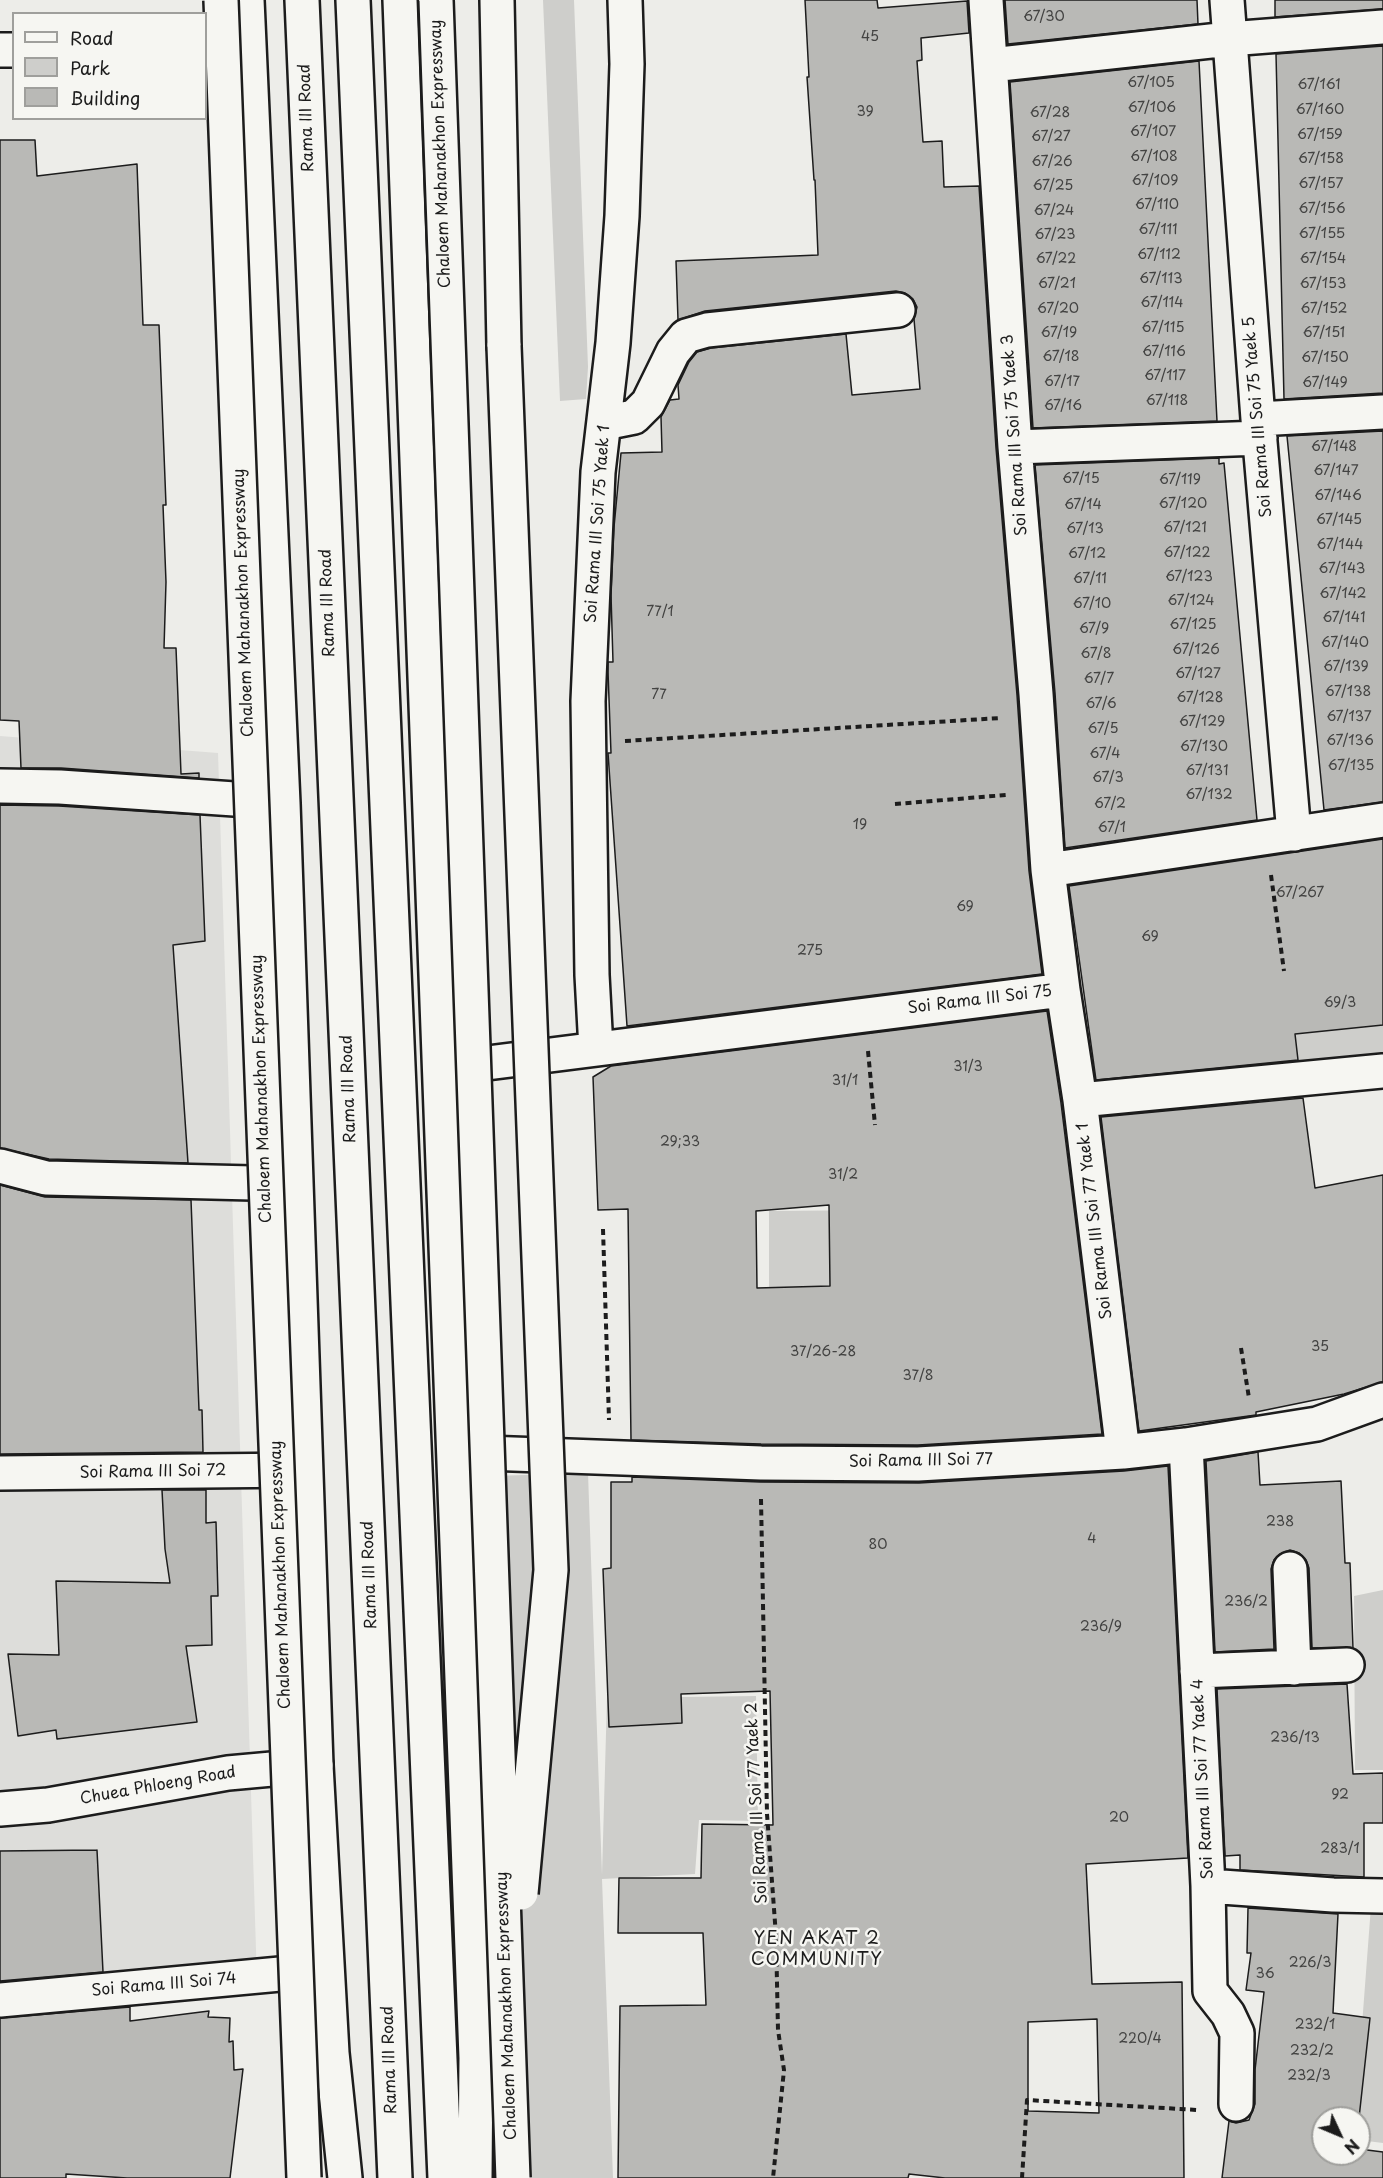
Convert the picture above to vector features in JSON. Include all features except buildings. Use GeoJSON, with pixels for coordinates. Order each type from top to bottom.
{"type":"FeatureCollection","features":[{"type":"Feature","properties":{"kind":"main road","name":"Chaloem Mahanakhon Expressway"},"geometry":{"type":"LineString","coordinates":[[221,0],[304,2178]]}},
{"type":"Feature","properties":{"kind":"main road"},"geometry":{"type":"LineString","coordinates":[[247,0],[283,803],[316,1765],[332,2053],[345,2178]]}},
{"type":"Feature","properties":{"kind":"main road","name":"Rama III Road"},"geometry":{"type":"LineString","coordinates":[[302,0],[395,2178]]}},
{"type":"Feature","properties":{"kind":"main road"},"geometry":{"type":"LineString","coordinates":[[353,0],[446,2178]]}},
{"type":"Feature","properties":{"kind":"main road"},"geometry":{"type":"LineString","coordinates":[[400,0],[476,2058],[475,2178]]}},
{"type":"Feature","properties":{"kind":"main road","name":"Chaloem Mahanakhon Expressway"},"geometry":{"type":"LineString","coordinates":[[436,0],[513,2178]]}},
{"type":"Feature","properties":{"kind":"main road"},"geometry":{"type":"LineString","coordinates":[[497,0],[504,346],[551,1570],[508,2031]]}},
{"type":"Feature","properties":{"kind":"main road","name":"Soi Rama III Soi 75 Yaek 1"},"geometry":{"type":"LineString","coordinates":[[596,1049],[592,975],[588,701],[597,483],[613,343],[622,216],[627,64],[626,0]]}},
{"type":"Feature","properties":{"kind":"main road","name":"Soi Rama III Soi 75 Yaek 3"},"geometry":{"type":"LineString","coordinates":[[986,0],[1015,447],[1048,870]]}},
{"type":"Feature","properties":{"kind":"main road","name":"Soi Rama III Soi 75 Yaek 5"},"geometry":{"type":"LineString","coordinates":[[1227,0],[1259,428],[1280,836]]}},
{"type":"Feature","properties":{"kind":"main road"},"geometry":{"type":"LineString","coordinates":[[991,65],[1229,39],[1383,27]]}},
{"type":"Feature","properties":{"kind":"main road"},"geometry":{"type":"LineString","coordinates":[[207,51],[249,51]]}},
{"type":"Feature","properties":{"kind":"main road"},"geometry":{"type":"LineString","coordinates":[[604,423],[634,417],[648,403],[673,352],[686,336],[707,330],[898,310]]}},
{"type":"Feature","properties":{"kind":"main road"},"geometry":{"type":"LineString","coordinates":[[1015,447],[1259,428],[1383,412]]}},
{"type":"Feature","properties":{"kind":"main road"},"geometry":{"type":"LineString","coordinates":[[0,786],[60,787],[283,803]]}},
{"type":"Feature","properties":{"kind":"main road"},"geometry":{"type":"LineString","coordinates":[[1048,870],[1383,820]]}},
{"type":"Feature","properties":{"kind":"main road","name":"Soi Rama III Soi 75"},"geometry":{"type":"LineString","coordinates":[[440,1069],[1063,990],[1048,870]]}},
{"type":"Feature","properties":{"kind":"main road","name":"Soi Rama III Soi 77 Yaek 1"},"geometry":{"type":"LineString","coordinates":[[1063,990],[1080,1100],[1123,1452]]}},
{"type":"Feature","properties":{"kind":"main road"},"geometry":{"type":"LineString","coordinates":[[1080,1100],[1383,1071]]}},
{"type":"Feature","properties":{"kind":"main road"},"geometry":{"type":"LineString","coordinates":[[0,1166],[46,1178],[295,1184]]}},
{"type":"Feature","properties":{"kind":"main road","name":"Soi Rama III Soi 77"},"geometry":{"type":"LineString","coordinates":[[454,1452],[761,1462],[918,1464],[1123,1452],[1186,1445],[1317,1424],[1383,1400]]}},
{"type":"Feature","properties":{"kind":"main road","name":"Soi Rama III Soi 77 Yaek 4"},"geometry":{"type":"LineString","coordinates":[[1186,1445],[1208,1886],[1210,1991],[1228,2014],[1237,2033],[1236,2104]]}},
{"type":"Feature","properties":{"kind":"main road","name":"Soi Rama III Soi 72"},"geometry":{"type":"LineString","coordinates":[[0,1473],[306,1470]]}},
{"type":"Feature","properties":{"kind":"main road"},"geometry":{"type":"LineString","coordinates":[[1290,1569],[1294,1668]]}},
{"type":"Feature","properties":{"kind":"main road"},"geometry":{"type":"LineString","coordinates":[[1197,1671],[1347,1665]]}},
{"type":"Feature","properties":{"kind":"main road","name":"Chuea Phloeng Road"},"geometry":{"type":"LineString","coordinates":[[0,1809],[48,1805],[228,1773],[316,1765]]}},
{"type":"Feature","properties":{"kind":"main road"},"geometry":{"type":"LineString","coordinates":[[1208,1886],[1333,1895],[1383,1896]]}},
{"type":"Feature","properties":{"kind":"main road","name":"Soi Rama III Soi 74"},"geometry":{"type":"LineString","coordinates":[[0,2000],[328,1970]]}},
{"type":"Feature","properties":{"kind":"main road"},"geometry":{"type":"LineString","coordinates":[[329,2178],[332,2053]]}},
{"type":"Feature","properties":{"kind":"main road"},"geometry":{"type":"LineString","coordinates":[[476,2058],[494,2178]]}},
{"type":"Feature","properties":{"kind":"path"},"geometry":{"type":"LineString","coordinates":[[588,743],[1037,716]]}},
{"type":"Feature","properties":{"kind":"path"},"geometry":{"type":"LineString","coordinates":[[896,804],[1043,793]]}},
{"type":"Feature","properties":{"kind":"path"},"geometry":{"type":"LineString","coordinates":[[1280,836],[1284,971]]}},
{"type":"Feature","properties":{"kind":"path"},"geometry":{"type":"LineString","coordinates":[[864,1015],[875,1125]]}},
{"type":"Feature","properties":{"kind":"path"},"geometry":{"type":"LineString","coordinates":[[603,1229],[610,1457]]}},
{"type":"Feature","properties":{"kind":"path"},"geometry":{"type":"LineString","coordinates":[[1241,1348],[1254,1434]]}},
{"type":"Feature","properties":{"kind":"path","name":"Soi Rama III Soi 77 Yaek 2"},"geometry":{"type":"LineString","coordinates":[[761,1462],[767,1814],[776,1936],[778,2030],[784,2070],[773,2178]]}},
{"type":"Feature","properties":{"kind":"path"},"geometry":{"type":"LineString","coordinates":[[1022,2178],[1027,2100],[1197,2110],[1198,2099]]}},
{"type":"Feature","properties":{"kind":"shaded area"},"geometry":{"type":"Polygon","coordinates":[[[0,736],[218,753],[257,1981],[0,1994],[0,736]]]}},
{"type":"Feature","properties":{"kind":"green space"},"geometry":{"type":"Polygon","coordinates":[[[543,0],[574,0],[588,367],[586,399],[560,401],[543,0]]]}},
{"type":"Feature","properties":{"kind":"green space"},"geometry":{"type":"Polygon","coordinates":[[[1383,1021],[1383,1060],[1293,1074],[1291,1027],[1383,1021]]]}},
{"type":"Feature","properties":{"kind":"green space"},"geometry":{"type":"Polygon","coordinates":[[[885,1210],[887,1373],[769,1319],[769,1211],[885,1210]]]}},
{"type":"Feature","properties":{"kind":"green space"},"geometry":{"type":"Polygon","coordinates":[[[588,1473],[602,1875],[607,1698],[756,1696],[758,1821],[699,1820],[695,1874],[602,1879],[613,2178],[500,2178],[486,2016],[461,1477],[588,1473]]]}},
{"type":"Feature","properties":{"kind":"green space"},"geometry":{"type":"Polygon","coordinates":[[[1383,1590],[1383,1770],[1355,1770],[1354,1596],[1383,1590]]]}},
{"type":"Feature","properties":{"kind":"green space"},"geometry":{"type":"Polygon","coordinates":[[[1383,1905],[1383,2143],[1371,2142],[1371,2106],[1356,2106],[1371,1906],[1383,1905]]]}},
{"type":"Feature","properties":{"kind":"district","name":"YEN AKAT 2 COMMUNITY"},"geometry":{"type":"Point","coordinates":[817,1949]}}]}
